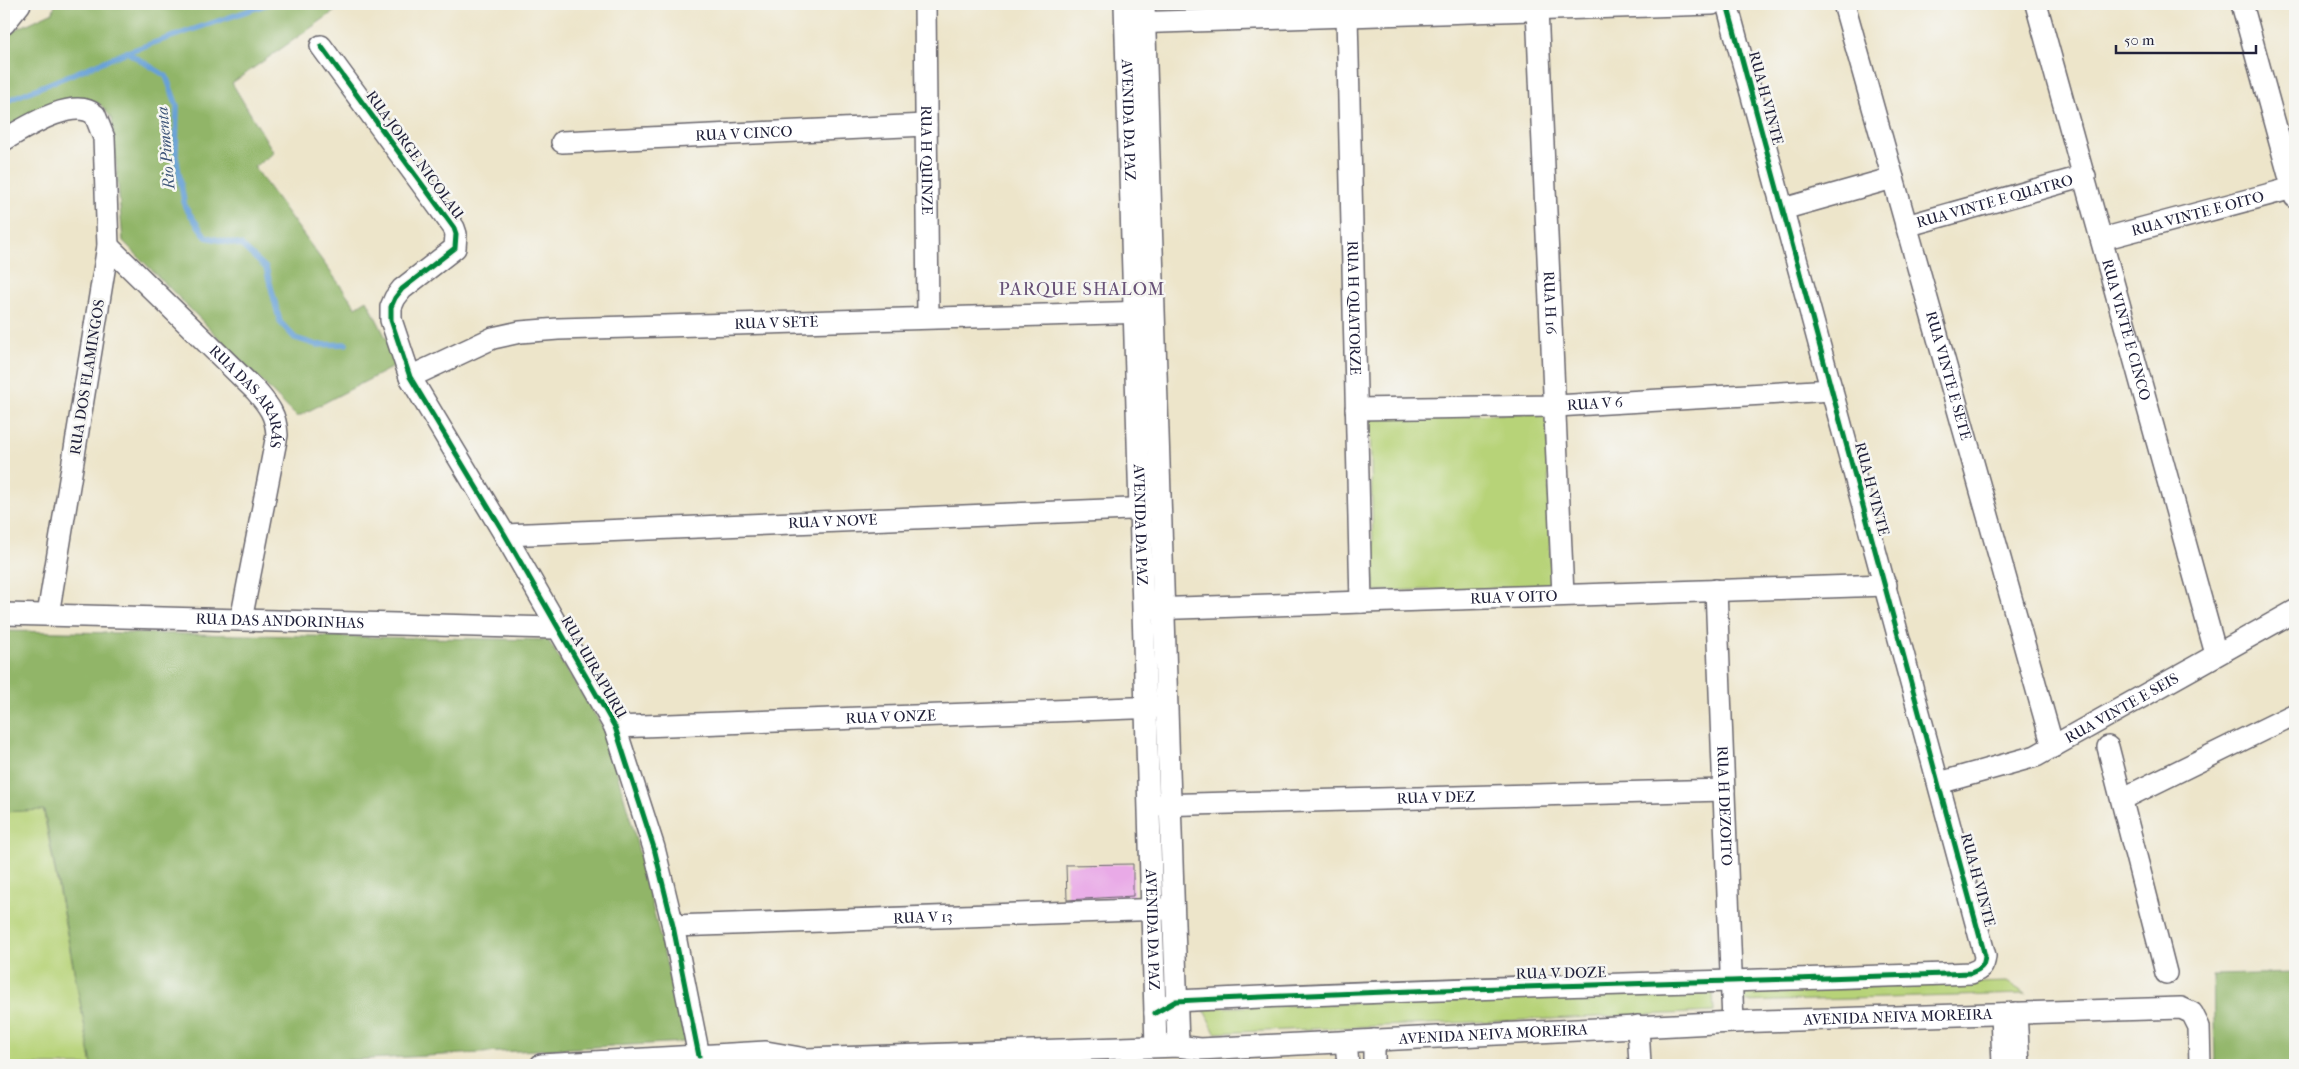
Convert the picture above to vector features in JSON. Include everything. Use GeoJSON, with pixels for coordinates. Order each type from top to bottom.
{"type":"FeatureCollection","features":[{"type":"Feature","properties":{"kind":"street"},"geometry":{"type":"LineString","coordinates":[[4,24],[20,4]]}},
{"type":"Feature","properties":{"kind":"street","name":"RUA H QUINZE"},"geometry":{"type":"LineString","coordinates":[[925,4],[928,317]]}},
{"type":"Feature","properties":{"kind":"street"},"geometry":{"type":"LineString","coordinates":[[1135,13],[1346,16],[1712,4]]}},
{"type":"Feature","properties":{"kind":"street","name":"RUA H VINTE"},"geometry":{"type":"LineString","coordinates":[[1727,4],[1985,956],[1981,970],[1971,973]]}},
{"type":"Feature","properties":{"kind":"street","name":"RUA VINTE E SETE"},"geometry":{"type":"LineString","coordinates":[[1844,4],[2053,747]]}},
{"type":"Feature","properties":{"kind":"street","name":"RUA VINTE E CINCO"},"geometry":{"type":"LineString","coordinates":[[2036,4],[2216,654]]}},
{"type":"Feature","properties":{"kind":"street"},"geometry":{"type":"LineString","coordinates":[[2242,4],[2287,139],[2294,193]]}},
{"type":"Feature","properties":{"kind":"street","name":"RUA H 16"},"geometry":{"type":"LineString","coordinates":[[1537,9],[1564,595]]}},
{"type":"Feature","properties":{"kind":"street","name":"AVENIDA DA PAZ"},"geometry":{"type":"LineString","coordinates":[[1135,13],[1162,909],[1155,1013],[1156,1046]]}},
{"type":"Feature","properties":{"kind":"street","name":"RUA H QUATORZE"},"geometry":{"type":"LineString","coordinates":[[1346,16],[1361,602]]}},
{"type":"Feature","properties":{"kind":"street","name":"RUA JORGE NICOLAU"},"geometry":{"type":"LineString","coordinates":[[321,46],[454,228],[456,234],[455,248],[402,289],[391,307],[392,320],[410,377]]}},
{"type":"Feature","properties":{"kind":"street","name":"RUA DOS FLAMINGOS"},"geometry":{"type":"LineString","coordinates":[[4,140],[56,114],[81,109],[95,115],[104,138],[108,246],[48,615]]}},
{"type":"Feature","properties":{"kind":"street","name":"RUA V CINCO"},"geometry":{"type":"LineString","coordinates":[[562,142],[926,125]]}},
{"type":"Feature","properties":{"kind":"street","name":"RUA VINTE E QUATRO"},"geometry":{"type":"LineString","coordinates":[[1906,226],[2085,176]]}},
{"type":"Feature","properties":{"kind":"street"},"geometry":{"type":"LineString","coordinates":[[1783,209],[1893,178]]}},
{"type":"Feature","properties":{"kind":"street","name":"RUA VINTE E OITO"},"geometry":{"type":"LineString","coordinates":[[2102,240],[2294,193]]}},
{"type":"Feature","properties":{"kind":"street","name":"RUA DAS ARARÁS"},"geometry":{"type":"LineString","coordinates":[[108,246],[256,391],[271,408],[276,420],[276,435],[242,620]]}},
{"type":"Feature","properties":{"kind":"street","name":"RUA V SETE"},"geometry":{"type":"LineString","coordinates":[[410,377],[493,338],[520,332],[928,317],[1144,312]]}},
{"type":"Feature","properties":{"kind":"street","name":"RUA UIRAPURU"},"geometry":{"type":"LineString","coordinates":[[410,377],[505,535],[556,628],[615,727],[654,848],[673,926],[699,1056]]}},
{"type":"Feature","properties":{"kind":"street","name":"RUA V 6"},"geometry":{"type":"LineString","coordinates":[[1356,409],[1556,406],[1832,390]]}},
{"type":"Feature","properties":{"kind":"street","name":"RUA V NOVE"},"geometry":{"type":"LineString","coordinates":[[505,535],[1150,509]]}},
{"type":"Feature","properties":{"kind":"street","name":"RUA V OITO"},"geometry":{"type":"LineString","coordinates":[[1153,609],[1886,585]]}},
{"type":"Feature","properties":{"kind":"street","name":"RUA H DEZOITO"},"geometry":{"type":"LineString","coordinates":[[1716,590],[1733,1022]]}},
{"type":"Feature","properties":{"kind":"street","name":"RUA VINTE E SEIS"},"geometry":{"type":"LineString","coordinates":[[1939,783],[2036,756],[2295,611]]}},
{"type":"Feature","properties":{"kind":"street","name":"RUA DAS ANDORINHAS"},"geometry":{"type":"LineString","coordinates":[[4,614],[556,628]]}},
{"type":"Feature","properties":{"kind":"street","name":"RUA V ONZE"},"geometry":{"type":"LineString","coordinates":[[615,727],[1156,707]]}},
{"type":"Feature","properties":{"kind":"street"},"geometry":{"type":"LineString","coordinates":[[2122,799],[2295,714]]}},
{"type":"Feature","properties":{"kind":"street"},"geometry":{"type":"LineString","coordinates":[[2108,747],[2166,973]]}},
{"type":"Feature","properties":{"kind":"street","name":"RUA V DEZ"},"geometry":{"type":"LineString","coordinates":[[1159,804],[1724,790]]}},
{"type":"Feature","properties":{"kind":"street","name":"AVENIDA DA PAZ"},"geometry":{"type":"LineString","coordinates":[[1162,909],[1176,1001],[1178,1046]]}},
{"type":"Feature","properties":{"kind":"street","name":"RUA V 13"},"geometry":{"type":"LineString","coordinates":[[673,926],[1162,909]]}},
{"type":"Feature","properties":{"kind":"street","name":"RUA V DOZE"},"geometry":{"type":"LineString","coordinates":[[1155,1013],[1176,1001],[1441,988],[1732,982],[1971,973]]}},
{"type":"Feature","properties":{"kind":"street","name":"AVENIDA NEIVA MOREIRA"},"geometry":{"type":"LineString","coordinates":[[541,1065],[766,1052],[827,1062],[1083,1057],[1156,1046],[1200,1049],[1733,1022],[2180,1008],[2192,1013],[2199,1027],[2200,1065]]}},
{"type":"Feature","properties":{"kind":"street"},"geometry":{"type":"LineString","coordinates":[[2009,1014],[2010,1040],[2019,1065]]}},
{"type":"Feature","properties":{"kind":"street"},"geometry":{"type":"LineString","coordinates":[[1638,1026],[1640,1065]]}},
{"type":"Feature","properties":{"kind":"street"},"geometry":{"type":"LineString","coordinates":[[1374,1040],[1374,1065]]}},
{"type":"Feature","properties":{"kind":"street"},"geometry":{"type":"LineString","coordinates":[[2003,1065],[2010,1040]]}},
{"type":"Feature","properties":{"kind":"street"},"geometry":{"type":"LineString","coordinates":[[1346,1042],[1348,1065]]}},
{"type":"Feature","properties":{"kind":"street","name":"AVENIDA NEIVA MOREIRA"},"geometry":{"type":"LineString","coordinates":[[785,1065],[806,1059]]}},
{"type":"Feature","properties":{"kind":"green space"},"geometry":{"type":"Polygon","coordinates":[[[55,4],[345,4],[232,83],[274,153],[254,167],[356,307],[367,300],[399,364],[297,417],[123,241],[112,119],[103,107],[88,99],[76,98],[37,110],[4,128],[4,35],[53,12],[55,4]]]}},
{"type":"Feature","properties":{"kind":"green space"},"geometry":{"type":"Polygon","coordinates":[[[1547,413],[1551,587],[1374,591],[1370,417],[1547,413]]]}},
{"type":"Feature","properties":{"kind":"green space"},"geometry":{"type":"Polygon","coordinates":[[[4,631],[548,640],[604,729],[633,828],[686,1042],[258,1065],[92,1065],[44,810],[4,812],[4,631]]]}},
{"type":"Feature","properties":{"kind":"green space"},"geometry":{"type":"Polygon","coordinates":[[[43,809],[92,1065],[4,1065],[4,812],[43,809]]]}},
{"type":"Feature","properties":{"kind":"green space"},"geometry":{"type":"Polygon","coordinates":[[[2295,973],[2295,1065],[2215,1065],[2213,975],[2295,973]]]}},
{"type":"Feature","properties":{"kind":"green space"},"geometry":{"type":"Polygon","coordinates":[[[2007,982],[2026,994],[1742,1002],[1742,990],[2007,982]]]}},
{"type":"Feature","properties":{"kind":"green space"},"geometry":{"type":"Polygon","coordinates":[[[1713,992],[1714,1012],[1215,1033],[1203,1008],[1713,992]]]}},
{"type":"Feature","properties":{"kind":"building"},"geometry":{"type":"Polygon","coordinates":[[[1133,864],[1133,896],[1067,900],[1066,865],[1133,864]]]}},
{"type":"Feature","properties":{"kind":"waterway","name":"Rio Pimenta"},"geometry":{"type":"LineString","coordinates":[[4,104],[11,99],[127,52],[268,4]]}},
{"type":"Feature","properties":{"kind":"waterway","name":"Rio Pimenta"},"geometry":{"type":"LineString","coordinates":[[127,52],[166,76],[177,106],[176,156],[185,207],[206,237],[241,245],[266,268],[280,322],[295,338],[317,345],[346,344]]}},
{"type":"Feature","properties":{"kind":"cycle path"},"geometry":{"type":"LineString","coordinates":[[1155,1013],[1176,1001],[1275,996],[1971,973],[1980,969],[1983,965],[1985,956],[1727,4]]}},
{"type":"Feature","properties":{"kind":"cycle path"},"geometry":{"type":"LineString","coordinates":[[321,46],[454,228],[456,234],[455,248],[402,289],[391,307],[391,320],[410,377],[505,535],[615,727],[654,848],[673,926],[699,1056]]}},
{"type":"Feature","properties":{"kind":"district","name":"PARQUE SHALOM"},"geometry":{"type":"Point","coordinates":[1082,289]}}]}
